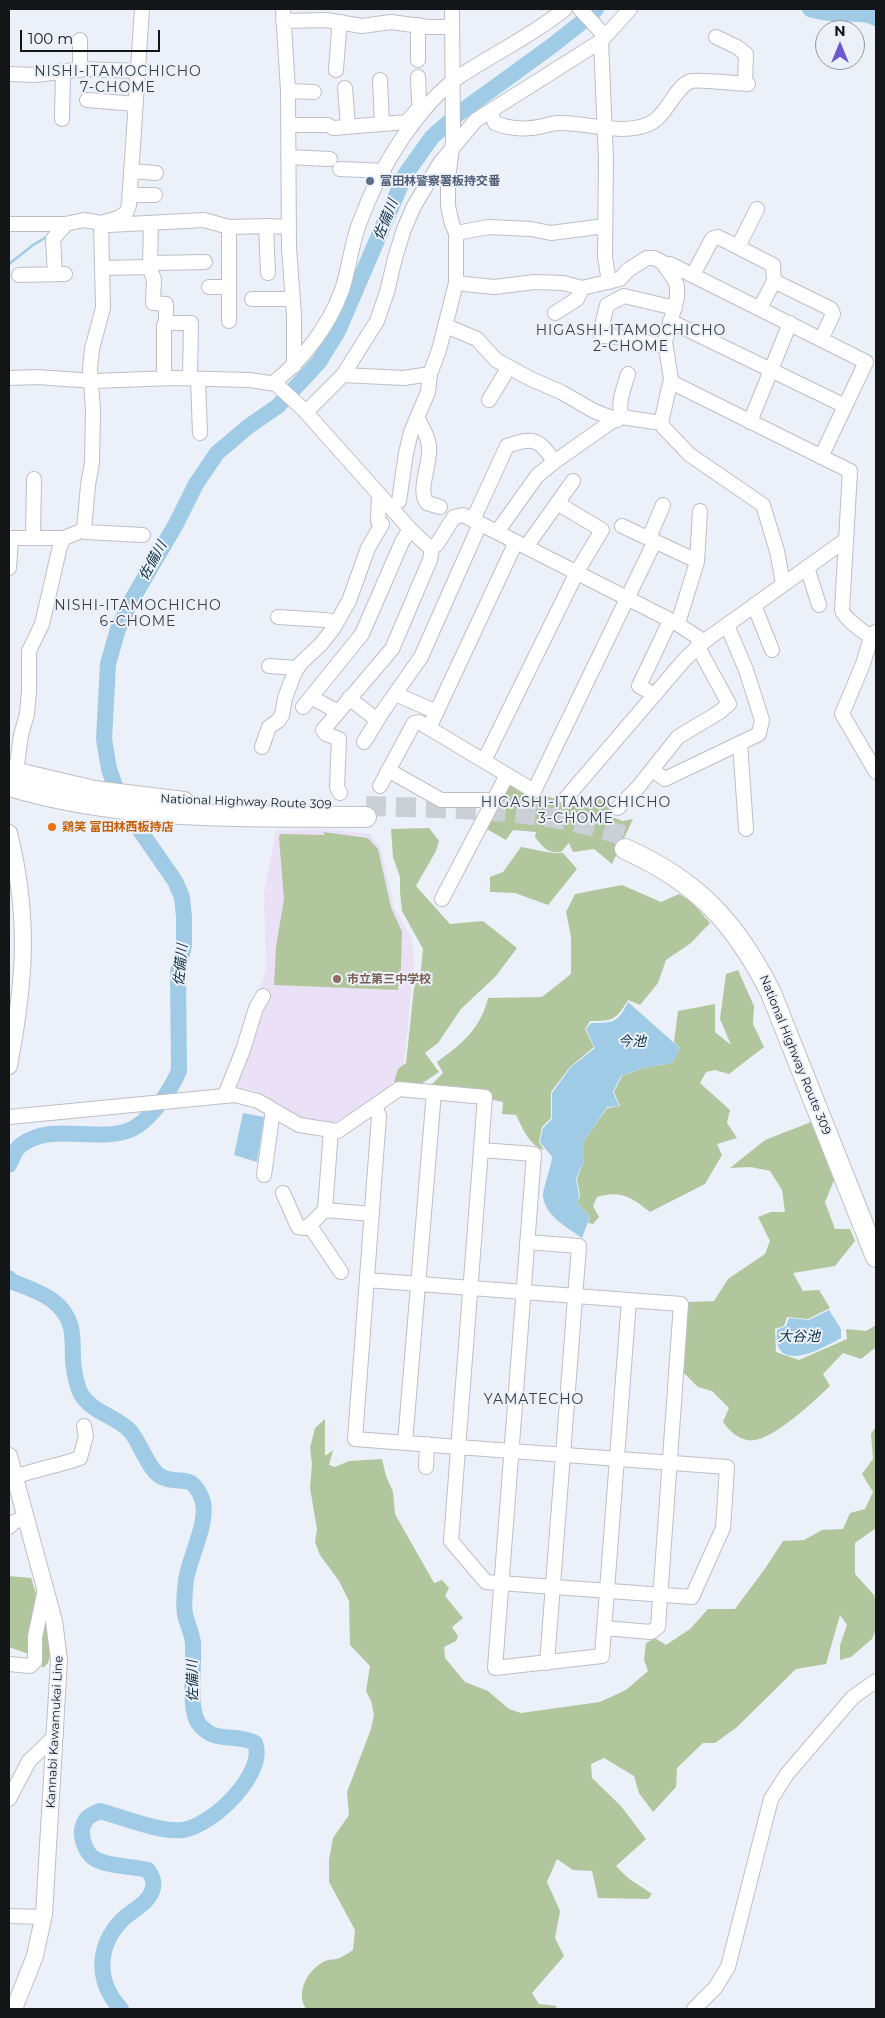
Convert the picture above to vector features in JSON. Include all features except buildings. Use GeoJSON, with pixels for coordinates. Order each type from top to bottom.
{"type":"FeatureCollection","features":[{"type":"Feature","properties":{"kind":"highway","name":"National Highway Route 309"},"geometry":{"type":"LineString","coordinates":[[11,776],[126,810],[177,808],[366,812]]}},
{"type":"Feature","properties":{"kind":"highway","name":"National Highway Route 309"},"geometry":{"type":"LineString","coordinates":[[876,1226],[791,1010],[771,967],[757,943],[738,919],[702,882],[679,865],[628,844],[692,888],[733,931],[759,968],[771,993],[876,1257]]}},
{"type":"Feature","properties":{"kind":"main road"},"geometry":{"type":"LineString","coordinates":[[9,833],[21,894],[24,950],[19,1012],[9,1066]]}},
{"type":"Feature","properties":{"kind":"main road","name":"Kannabi Kawamukai Line"},"geometry":{"type":"LineString","coordinates":[[9,1456],[15,1477],[16,1520],[45,1588],[59,1646],[56,1735],[43,1917],[35,1956],[14,2009]]}},
{"type":"Feature","properties":{"kind":"street"},"geometry":{"type":"LineString","coordinates":[[101,224],[126,213],[129,205],[142,9]]}},
{"type":"Feature","properties":{"kind":"street"},"geometry":{"type":"LineString","coordinates":[[399,501],[406,453],[417,418],[428,392],[430,374],[446,326],[456,283],[456,233],[448,206],[452,149],[452,9]]}},
{"type":"Feature","properties":{"kind":"street"},"geometry":{"type":"LineString","coordinates":[[275,384],[294,366],[320,332],[336,305],[359,225],[372,193],[401,140],[440,93],[459,77],[566,9]]}},
{"type":"Feature","properties":{"kind":"street"},"geometry":{"type":"LineString","coordinates":[[580,9],[603,39],[606,169],[605,257],[609,282]]}},
{"type":"Feature","properties":{"kind":"street"},"geometry":{"type":"LineString","coordinates":[[304,411],[343,375],[377,321],[409,216],[440,163],[472,124],[603,39],[630,9]]}},
{"type":"Feature","properties":{"kind":"street"},"geometry":{"type":"LineString","coordinates":[[294,366],[289,227],[288,91],[283,15],[362,26],[390,16],[418,25],[452,27]]}},
{"type":"Feature","properties":{"kind":"street"},"geometry":{"type":"LineString","coordinates":[[336,70],[339,30],[342,22]]}},
{"type":"Feature","properties":{"kind":"street"},"geometry":{"type":"LineString","coordinates":[[418,25],[418,60]]}},
{"type":"Feature","properties":{"kind":"street"},"geometry":{"type":"LineString","coordinates":[[492,116],[495,122],[509,128],[542,127],[561,123],[622,129],[649,124],[670,105],[682,86],[692,81],[747,84],[746,54],[716,37]]}},
{"type":"Feature","properties":{"kind":"street"},"geometry":{"type":"LineString","coordinates":[[80,40],[80,70]]}},
{"type":"Feature","properties":{"kind":"street"},"geometry":{"type":"LineString","coordinates":[[9,74],[35,75],[80,70],[138,71]]}},
{"type":"Feature","properties":{"kind":"street"},"geometry":{"type":"LineString","coordinates":[[62,119],[63,71]]}},
{"type":"Feature","properties":{"kind":"street"},"geometry":{"type":"LineString","coordinates":[[418,77],[419,101],[422,104]]}},
{"type":"Feature","properties":{"kind":"street"},"geometry":{"type":"LineString","coordinates":[[380,80],[382,124]]}},
{"type":"Feature","properties":{"kind":"street"},"geometry":{"type":"LineString","coordinates":[[288,125],[348,126],[407,122],[446,80],[451,84]]}},
{"type":"Feature","properties":{"kind":"street"},"geometry":{"type":"LineString","coordinates":[[345,88],[348,126]]}},
{"type":"Feature","properties":{"kind":"street"},"geometry":{"type":"LineString","coordinates":[[288,91],[314,92]]}},
{"type":"Feature","properties":{"kind":"street"},"geometry":{"type":"LineString","coordinates":[[452,149],[474,129],[516,99],[519,92]]}},
{"type":"Feature","properties":{"kind":"street"},"geometry":{"type":"LineString","coordinates":[[87,100],[136,104]]}},
{"type":"Feature","properties":{"kind":"street"},"geometry":{"type":"LineString","coordinates":[[288,157],[384,171]]}},
{"type":"Feature","properties":{"kind":"street"},"geometry":{"type":"LineString","coordinates":[[131,172],[156,173]]}},
{"type":"Feature","properties":{"kind":"street"},"geometry":{"type":"LineString","coordinates":[[130,195],[155,195]]}},
{"type":"Feature","properties":{"kind":"street"},"geometry":{"type":"LineString","coordinates":[[738,247],[757,209]]}},
{"type":"Feature","properties":{"kind":"street"},"geometry":{"type":"LineString","coordinates":[[9,224],[66,224],[84,220],[101,224],[204,220],[229,227],[289,227]]}},
{"type":"Feature","properties":{"kind":"street"},"geometry":{"type":"LineString","coordinates":[[151,223],[150,266],[154,278],[153,304],[166,304],[164,378]]}},
{"type":"Feature","properties":{"kind":"street"},"geometry":{"type":"LineString","coordinates":[[19,275],[60,274],[53,239],[66,224]]}},
{"type":"Feature","properties":{"kind":"street"},"geometry":{"type":"LineString","coordinates":[[84,530],[92,463],[92,349],[103,308],[101,224]]}},
{"type":"Feature","properties":{"kind":"street"},"geometry":{"type":"LineString","coordinates":[[266,226],[268,273]]}},
{"type":"Feature","properties":{"kind":"street"},"geometry":{"type":"LineString","coordinates":[[456,233],[490,227],[531,229],[551,233],[605,226]]}},
{"type":"Feature","properties":{"kind":"street"},"geometry":{"type":"LineString","coordinates":[[229,227],[229,321]]}},
{"type":"Feature","properties":{"kind":"street"},"geometry":{"type":"LineString","coordinates":[[693,275],[712,239],[718,237],[773,265],[774,281],[760,308]]}},
{"type":"Feature","properties":{"kind":"street"},"geometry":{"type":"LineString","coordinates":[[456,283],[494,287],[535,282],[563,283],[582,288],[620,279],[628,270],[647,258],[654,258],[665,266],[671,272],[677,286],[665,346],[671,382],[661,423],[690,455],[763,505],[777,551],[783,584]]}},
{"type":"Feature","properties":{"kind":"street"},"geometry":{"type":"LineString","coordinates":[[103,268],[150,266],[153,263],[205,262]]}},
{"type":"Feature","properties":{"kind":"street"},"geometry":{"type":"LineString","coordinates":[[665,266],[670,264],[790,322],[866,362],[822,457]]}},
{"type":"Feature","properties":{"kind":"street"},"geometry":{"type":"LineString","coordinates":[[774,281],[831,309],[833,314],[822,338]]}},
{"type":"Feature","properties":{"kind":"street"},"geometry":{"type":"LineString","coordinates":[[209,287],[229,287]]}},
{"type":"Feature","properties":{"kind":"street"},"geometry":{"type":"LineString","coordinates":[[555,313],[577,298],[582,288]]}},
{"type":"Feature","properties":{"kind":"street"},"geometry":{"type":"LineString","coordinates":[[665,346],[617,336],[602,336],[600,333],[607,305],[624,296],[672,314],[771,370],[845,406]]}},
{"type":"Feature","properties":{"kind":"street"},"geometry":{"type":"LineString","coordinates":[[252,299],[292,299]]}},
{"type":"Feature","properties":{"kind":"street"},"geometry":{"type":"LineString","coordinates":[[166,322],[191,323],[194,378],[200,432]]}},
{"type":"Feature","properties":{"kind":"street"},"geometry":{"type":"LineString","coordinates":[[750,422],[790,322]]}},
{"type":"Feature","properties":{"kind":"street"},"geometry":{"type":"LineString","coordinates":[[446,326],[477,339],[496,360],[530,379],[561,392],[594,411],[620,419],[661,423]]}},
{"type":"Feature","properties":{"kind":"street"},"geometry":{"type":"LineString","coordinates":[[489,400],[509,367]]}},
{"type":"Feature","properties":{"kind":"street"},"geometry":{"type":"LineString","coordinates":[[343,375],[404,378],[430,374]]}},
{"type":"Feature","properties":{"kind":"street"},"geometry":{"type":"LineString","coordinates":[[620,419],[621,400],[628,374]]}},
{"type":"Feature","properties":{"kind":"street"},"geometry":{"type":"LineString","coordinates":[[9,378],[37,377],[91,380],[194,378],[250,380],[275,384],[304,411],[410,529],[432,548]]}},
{"type":"Feature","properties":{"kind":"street"},"geometry":{"type":"LineString","coordinates":[[671,382],[850,471],[844,541],[843,614],[867,635],[874,634],[842,714],[876,772]]}},
{"type":"Feature","properties":{"kind":"street"},"geometry":{"type":"LineString","coordinates":[[417,418],[429,444],[429,466],[423,488],[424,499],[427,504],[440,507]]}},
{"type":"Feature","properties":{"kind":"street"},"geometry":{"type":"LineString","coordinates":[[497,532],[537,476],[611,422],[620,419]]}},
{"type":"Feature","properties":{"kind":"street"},"geometry":{"type":"LineString","coordinates":[[364,742],[421,657],[507,446],[520,441],[532,440],[541,444],[554,462]]}},
{"type":"Feature","properties":{"kind":"street"},"geometry":{"type":"LineString","coordinates":[[32,538],[34,479]]}},
{"type":"Feature","properties":{"kind":"street"},"geometry":{"type":"LineString","coordinates":[[430,728],[521,544],[557,503],[573,481]]}},
{"type":"Feature","properties":{"kind":"street"},"geometry":{"type":"LineString","coordinates":[[262,747],[269,727],[278,721],[282,715],[285,698],[297,668],[321,644],[349,601],[368,548],[382,524],[378,521],[379,494]]}},
{"type":"Feature","properties":{"kind":"street"},"geometry":{"type":"LineString","coordinates":[[484,761],[577,573],[602,530],[557,503]]}},
{"type":"Feature","properties":{"kind":"street"},"geometry":{"type":"LineString","coordinates":[[380,786],[414,723],[419,722],[534,791],[628,599],[652,540],[663,505]]}},
{"type":"Feature","properties":{"kind":"street"},"geometry":{"type":"LineString","coordinates":[[655,695],[639,686],[668,625],[680,620],[697,560],[700,511]]}},
{"type":"Feature","properties":{"kind":"street"},"geometry":{"type":"LineString","coordinates":[[340,793],[338,787],[339,740],[326,734],[323,730],[392,649],[430,560],[432,548],[437,544],[454,517],[463,515],[674,622],[699,638],[698,647],[729,704],[718,713],[678,737],[618,808]]}},
{"type":"Feature","properties":{"kind":"street"},"geometry":{"type":"LineString","coordinates":[[622,526],[697,560]]}},
{"type":"Feature","properties":{"kind":"street"},"geometry":{"type":"LineString","coordinates":[[338,712],[307,702],[362,634],[402,542],[410,529]]}},
{"type":"Feature","properties":{"kind":"street"},"geometry":{"type":"LineString","coordinates":[[9,568],[10,538],[64,538],[84,530],[86,532],[143,535]]}},
{"type":"Feature","properties":{"kind":"street"},"geometry":{"type":"LineString","coordinates":[[11,776],[14,745],[27,714],[29,692],[28,651],[42,624],[60,546],[64,538]]}},
{"type":"Feature","properties":{"kind":"street"},"geometry":{"type":"LineString","coordinates":[[566,798],[686,658],[754,605],[844,541]]}},
{"type":"Feature","properties":{"kind":"street"},"geometry":{"type":"LineString","coordinates":[[806,567],[819,605]]}},
{"type":"Feature","properties":{"kind":"street"},"geometry":{"type":"LineString","coordinates":[[754,605],[772,650]]}},
{"type":"Feature","properties":{"kind":"street"},"geometry":{"type":"LineString","coordinates":[[278,618],[336,622]]}},
{"type":"Feature","properties":{"kind":"street"},"geometry":{"type":"LineString","coordinates":[[652,770],[665,779],[759,734],[762,720],[746,670],[727,625]]}},
{"type":"Feature","properties":{"kind":"street"},"geometry":{"type":"LineString","coordinates":[[269,666],[297,668]]}},
{"type":"Feature","properties":{"kind":"street"},"geometry":{"type":"LineString","coordinates":[[395,694],[437,712]]}},
{"type":"Feature","properties":{"kind":"street"},"geometry":{"type":"LineString","coordinates":[[349,698],[378,720]]}},
{"type":"Feature","properties":{"kind":"street"},"geometry":{"type":"LineString","coordinates":[[740,743],[746,830]]}},
{"type":"Feature","properties":{"kind":"street"},"geometry":{"type":"LineString","coordinates":[[388,770],[441,800],[494,800]]}},
{"type":"Feature","properties":{"kind":"street"},"geometry":{"type":"LineString","coordinates":[[442,899],[507,775]]}},
{"type":"Feature","properties":{"kind":"street"},"geometry":{"type":"LineString","coordinates":[[225,1095],[243,1050],[256,1008],[264,996]]}},
{"type":"Feature","properties":{"kind":"street"},"geometry":{"type":"LineString","coordinates":[[9,1116],[225,1095],[248,1098],[299,1125],[338,1131],[399,1089],[485,1097],[470,1288],[458,1447],[451,1541],[486,1582],[692,1597],[723,1528],[727,1467],[458,1447],[404,1442],[355,1439],[379,1116],[375,1106]]}},
{"type":"Feature","properties":{"kind":"street"},"geometry":{"type":"LineString","coordinates":[[404,1442],[434,1092]]}},
{"type":"Feature","properties":{"kind":"street"},"geometry":{"type":"LineString","coordinates":[[264,1175],[272,1110]]}},
{"type":"Feature","properties":{"kind":"street"},"geometry":{"type":"LineString","coordinates":[[325,1210],[331,1130]]}},
{"type":"Feature","properties":{"kind":"street"},"geometry":{"type":"LineString","coordinates":[[481,1150],[534,1154],[494,1668],[602,1656],[629,1300]]}},
{"type":"Feature","properties":{"kind":"street"},"geometry":{"type":"LineString","coordinates":[[283,1193],[298,1227],[305,1228],[310,1226],[316,1217],[325,1210],[372,1214]]}},
{"type":"Feature","properties":{"kind":"street"},"geometry":{"type":"LineString","coordinates":[[310,1226],[341,1272]]}},
{"type":"Feature","properties":{"kind":"street"},"geometry":{"type":"LineString","coordinates":[[527,1242],[579,1246],[547,1663]]}},
{"type":"Feature","properties":{"kind":"street"},"geometry":{"type":"LineString","coordinates":[[367,1280],[681,1304],[658,1627],[651,1632],[604,1628]]}},
{"type":"Feature","properties":{"kind":"street"},"geometry":{"type":"LineString","coordinates":[[15,1477],[37,1468],[60,1465],[80,1458],[86,1436],[84,1426]]}},
{"type":"Feature","properties":{"kind":"street"},"geometry":{"type":"LineString","coordinates":[[426,1467],[427,1444]]}},
{"type":"Feature","properties":{"kind":"street"},"geometry":{"type":"LineString","coordinates":[[9,1664],[30,1666],[35,1661],[35,1637],[45,1588]]}},
{"type":"Feature","properties":{"kind":"street"},"geometry":{"type":"LineString","coordinates":[[694,2009],[715,1988],[728,1967],[771,1799],[787,1774],[853,1697],[876,1681]]}},
{"type":"Feature","properties":{"kind":"street"},"geometry":{"type":"LineString","coordinates":[[9,1799],[29,1762],[56,1735]]}},
{"type":"Feature","properties":{"kind":"street"},"geometry":{"type":"LineString","coordinates":[[9,1916],[43,1917]]}},
{"type":"Feature","properties":{"kind":"shaded area","name":"市立第三中学校"},"geometry":{"type":"Polygon","coordinates":[[[324,829],[370,834],[380,847],[395,909],[412,939],[414,965],[404,1063],[390,1087],[340,1122],[308,1121],[293,1115],[254,1090],[234,1086],[260,1005],[260,988],[266,969],[264,893],[276,831],[324,829]]]}},
{"type":"Feature","properties":{"kind":"green space"},"geometry":{"type":"Polygon","coordinates":[[[509,783],[534,798],[537,794],[581,805],[597,796],[611,811],[612,817],[623,821],[633,819],[612,864],[594,849],[573,852],[569,843],[561,852],[549,851],[535,837],[536,832],[513,830],[506,840],[485,828],[509,783]]]}},
{"type":"Feature","properties":{"kind":"green space"},"geometry":{"type":"Polygon","coordinates":[[[429,828],[439,841],[436,851],[416,886],[450,924],[483,921],[517,948],[496,976],[461,1009],[438,1043],[425,1053],[439,1072],[421,1084],[394,1082],[398,1069],[406,1063],[414,988],[421,969],[423,949],[402,911],[400,877],[393,857],[391,829],[429,828]]]}},
{"type":"Feature","properties":{"kind":"green space"},"geometry":{"type":"Polygon","coordinates":[[[323,832],[368,838],[378,849],[391,907],[402,932],[398,990],[274,985],[276,947],[284,899],[280,834],[325,835],[323,832]]]}},
{"type":"Feature","properties":{"kind":"green space"},"geometry":{"type":"Polygon","coordinates":[[[521,847],[563,853],[577,869],[548,905],[515,893],[490,892],[490,877],[503,872],[521,847]]]}},
{"type":"Feature","properties":{"kind":"green space"},"geometry":{"type":"Polygon","coordinates":[[[622,885],[661,902],[679,894],[692,902],[710,923],[691,943],[666,960],[658,983],[640,1005],[628,1000],[620,1012],[613,1018],[604,1021],[590,1021],[585,1029],[594,1047],[570,1067],[551,1092],[551,1118],[542,1127],[539,1142],[544,1150],[530,1140],[516,1115],[502,1114],[503,1102],[429,1087],[443,1073],[437,1062],[469,1035],[485,1009],[488,998],[542,997],[571,974],[571,937],[566,912],[575,894],[622,885]]]}},
{"type":"Feature","properties":{"kind":"green space"},"geometry":{"type":"Polygon","coordinates":[[[738,970],[754,1006],[753,1024],[764,1047],[729,1074],[715,1070],[706,1072],[700,1083],[730,1110],[727,1123],[737,1138],[717,1144],[722,1155],[705,1184],[650,1212],[625,1196],[613,1194],[597,1197],[593,1206],[599,1217],[593,1224],[588,1223],[590,1216],[577,1203],[580,1196],[577,1179],[584,1160],[584,1141],[607,1108],[620,1106],[614,1092],[622,1076],[643,1068],[672,1063],[680,1048],[674,1042],[678,1011],[715,1004],[715,1032],[731,1045],[720,1019],[726,974],[738,970]]]}},
{"type":"Feature","properties":{"kind":"green space"},"geometry":{"type":"Polygon","coordinates":[[[811,1122],[835,1178],[825,1202],[835,1229],[850,1229],[855,1241],[835,1266],[793,1273],[803,1291],[819,1290],[830,1308],[808,1319],[787,1317],[784,1326],[775,1329],[776,1352],[799,1360],[847,1339],[846,1329],[866,1331],[876,1325],[876,1347],[861,1359],[843,1353],[823,1374],[830,1386],[779,1429],[756,1440],[747,1440],[733,1433],[723,1422],[729,1408],[712,1391],[698,1387],[684,1373],[688,1302],[714,1301],[728,1279],[765,1254],[770,1241],[758,1217],[771,1212],[785,1212],[782,1190],[770,1171],[751,1167],[730,1168],[765,1140],[811,1122]]]}},
{"type":"Feature","properties":{"kind":"green space"},"geometry":{"type":"Polygon","coordinates":[[[325,1419],[325,1456],[333,1450],[329,1465],[335,1467],[349,1461],[382,1459],[386,1476],[393,1492],[395,1514],[434,1583],[442,1580],[449,1588],[445,1596],[463,1618],[452,1627],[458,1636],[456,1641],[444,1647],[445,1658],[465,1682],[488,1691],[509,1709],[521,1713],[600,1702],[626,1690],[648,1671],[644,1660],[646,1643],[655,1638],[666,1645],[690,1629],[708,1609],[735,1609],[783,1541],[804,1540],[822,1530],[843,1529],[850,1513],[865,1509],[873,1492],[862,1474],[873,1459],[871,1434],[876,1426],[876,1528],[855,1543],[855,1574],[874,1595],[876,1605],[876,1629],[872,1639],[851,1657],[840,1660],[840,1645],[847,1625],[840,1615],[826,1664],[796,1669],[736,1728],[715,1743],[703,1743],[677,1768],[676,1787],[653,1812],[639,1793],[634,1776],[604,1758],[591,1764],[592,1778],[621,1806],[646,1839],[616,1866],[628,1878],[652,1894],[648,1899],[598,1898],[592,1871],[573,1870],[557,1859],[547,1882],[560,1911],[555,1938],[564,1956],[532,1993],[539,2004],[557,2006],[555,2009],[306,2009],[303,2002],[303,1988],[313,1969],[325,1961],[340,1958],[353,1950],[355,1930],[329,1882],[329,1860],[333,1838],[349,1815],[347,1792],[371,1729],[374,1715],[371,1701],[366,1691],[370,1666],[350,1645],[349,1601],[339,1581],[320,1555],[315,1542],[317,1529],[310,1488],[312,1464],[310,1448],[315,1428],[325,1419]]]}},
{"type":"Feature","properties":{"kind":"green space"},"geometry":{"type":"Polygon","coordinates":[[[9,1576],[31,1578],[53,1646],[48,1663],[43,1668],[37,1657],[9,1647],[9,1576]]]}},
{"type":"Feature","properties":{"kind":"water","name":"今池"},"geometry":{"type":"Polygon","coordinates":[[[628,1002],[680,1048],[672,1063],[643,1068],[621,1076],[613,1092],[619,1106],[607,1107],[584,1141],[584,1160],[576,1179],[579,1196],[577,1203],[590,1216],[582,1238],[552,1215],[545,1203],[543,1193],[552,1157],[540,1142],[543,1128],[552,1119],[552,1093],[571,1067],[595,1048],[586,1029],[591,1023],[605,1023],[618,1018],[628,1002]]]}},
{"type":"Feature","properties":{"kind":"water"},"geometry":{"type":"Polygon","coordinates":[[[243,1113],[264,1117],[257,1162],[234,1155],[243,1113]]]}},
{"type":"Feature","properties":{"kind":"water","name":"大谷池"},"geometry":{"type":"Polygon","coordinates":[[[829,1310],[841,1329],[841,1338],[808,1354],[790,1356],[783,1353],[777,1344],[777,1330],[786,1326],[789,1318],[809,1320],[829,1310]]]}},
{"type":"Feature","properties":{"kind":"waterway","name":"佐備川"},"geometry":{"type":"LineString","coordinates":[[9,1165],[19,1147],[33,1138],[59,1133],[114,1134],[135,1127],[158,1106],[179,1071],[178,972],[184,945],[182,897],[175,881],[121,803],[109,769],[104,739],[108,664],[118,629],[130,603],[176,524],[196,484],[217,453],[249,426],[278,406],[319,362],[338,331],[405,175],[432,137],[458,114],[553,45],[596,9]]}},
{"type":"Feature","properties":{"kind":"waterway"},"geometry":{"type":"LineString","coordinates":[[810,9],[839,14],[863,14],[876,18]]}},
{"type":"Feature","properties":{"kind":"waterway"},"geometry":{"type":"LineString","coordinates":[[9,264],[48,236]]}},
{"type":"Feature","properties":{"kind":"waterway","name":"佐備川"},"geometry":{"type":"LineString","coordinates":[[9,1278],[11,1281],[47,1297],[62,1309],[72,1331],[73,1361],[79,1390],[91,1406],[119,1422],[131,1432],[156,1473],[167,1479],[189,1482],[198,1490],[204,1508],[203,1517],[188,1571],[184,1601],[185,1614],[193,1643],[192,1696],[194,1714],[200,1726],[211,1734],[249,1740],[255,1743],[257,1755],[253,1769],[245,1783],[234,1796],[222,1809],[195,1826],[183,1830],[164,1829],[100,1811],[90,1816],[84,1823],[82,1830],[84,1843],[93,1858],[109,1864],[148,1870],[153,1881],[153,1888],[148,1898],[122,1920],[113,1930],[107,1941],[102,1964],[103,1976],[107,1988],[121,2009]]}},
{"type":"Feature","properties":{"kind":"tunnel"},"geometry":{"type":"LineString","coordinates":[[366,806],[466,809],[533,815],[566,820],[630,838]]}},
{"type":"Feature","properties":{"kind":"place","name":"富田林警察署板持交番"},"geometry":{"type":"Point","coordinates":[370,181]}},
{"type":"Feature","properties":{"kind":"place","name":"鶏笑 富田林西板持店"},"geometry":{"type":"Point","coordinates":[52,827]}},
{"type":"Feature","properties":{"kind":"place","name":"市立第三中学校"},"geometry":{"type":"Point","coordinates":[337,979]}},
{"type":"Feature","properties":{"kind":"district","name":"NISHI-ITAMOCHICHO 7-CHOME"},"geometry":{"type":"Point","coordinates":[118,80]}},
{"type":"Feature","properties":{"kind":"district","name":"HIGASHI-ITAMOCHICHO 2-CHOME"},"geometry":{"type":"Point","coordinates":[631,340]}},
{"type":"Feature","properties":{"kind":"district","name":"NISHI-ITAMOCHICHO 6-CHOME"},"geometry":{"type":"Point","coordinates":[138,614]}},
{"type":"Feature","properties":{"kind":"district","name":"HIGASHI-ITAMOCHICHO 3-CHOME"},"geometry":{"type":"Point","coordinates":[576,812]}},
{"type":"Feature","properties":{"kind":"district","name":"YAMATECHO"},"geometry":{"type":"Point","coordinates":[534,1400]}}]}
